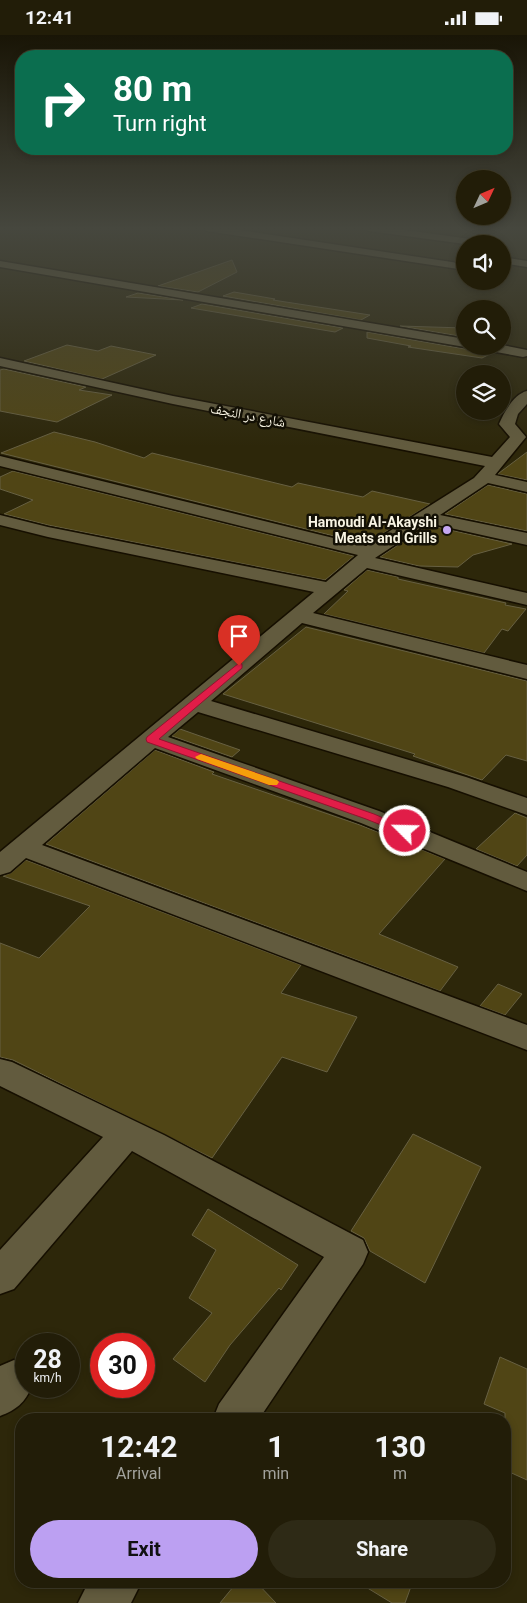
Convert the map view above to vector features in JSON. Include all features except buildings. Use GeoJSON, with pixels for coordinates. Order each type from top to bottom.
{"type":"FeatureCollection","features":[{"type":"Feature","properties":{"kind":"street"},"geometry":{"type":"LineString","coordinates":[[222,301],[456,341]]}},
{"type":"Feature","properties":{"kind":"street"},"geometry":{"type":"LineString","coordinates":[[511,351],[523,353]]}},
{"type":"Feature","properties":{"kind":"street","name":"شارع در النجف"},"geometry":{"type":"LineString","coordinates":[[4,366],[497,463]]}},
{"type":"Feature","properties":{"kind":"street"},"geometry":{"type":"LineString","coordinates":[[0,866],[331,589],[366,557],[480,482],[520,434],[507,424],[511,413],[525,399]]}},
{"type":"Feature","properties":{"kind":"street"},"geometry":{"type":"LineString","coordinates":[[0,461],[527,599]]}},
{"type":"Feature","properties":{"kind":"street"},"geometry":{"type":"LineString","coordinates":[[484,477],[527,487]]}},
{"type":"Feature","properties":{"kind":"street"},"geometry":{"type":"LineString","coordinates":[[425,517],[527,539]]}},
{"type":"Feature","properties":{"kind":"street"},"geometry":{"type":"LineString","coordinates":[[0,520],[48,532],[331,589]]}},
{"type":"Feature","properties":{"kind":"street"},"geometry":{"type":"LineString","coordinates":[[299,616],[527,672]]}},
{"type":"Feature","properties":{"kind":"street"},"geometry":{"type":"LineString","coordinates":[[194,703],[457,782],[527,807]]}},
{"type":"Feature","properties":{"kind":"street"},"geometry":{"type":"LineString","coordinates":[[151,739],[370,817],[527,882]]}},
{"type":"Feature","properties":{"kind":"street"},"geometry":{"type":"LineString","coordinates":[[23,847],[527,1039]]}},
{"type":"Feature","properties":{"kind":"street"},"geometry":{"type":"LineString","coordinates":[[0,1071],[127,1133],[349,1252],[238,1413]]}},
{"type":"Feature","properties":{"kind":"street"},"geometry":{"type":"LineString","coordinates":[[0,1277],[127,1133]]}},
{"type":"Feature","properties":{"kind":"street"},"geometry":{"type":"LineString","coordinates":[[102,1603],[113,1588]]}},
{"type":"Feature","properties":{"kind":"slow traffic"},"geometry":{"type":"LineString","coordinates":[[201,757],[273,782]]}},
{"type":"Feature","properties":{"kind":"place","name":"Hamoudi Al-Akayshi Meats and Grills"},"geometry":{"type":"Point","coordinates":[447,530]}},
{"type":"Feature","properties":{"kind":"route"},"geometry":{"type":"LineString","coordinates":[[239,666],[151,739],[405,831]]}}]}
